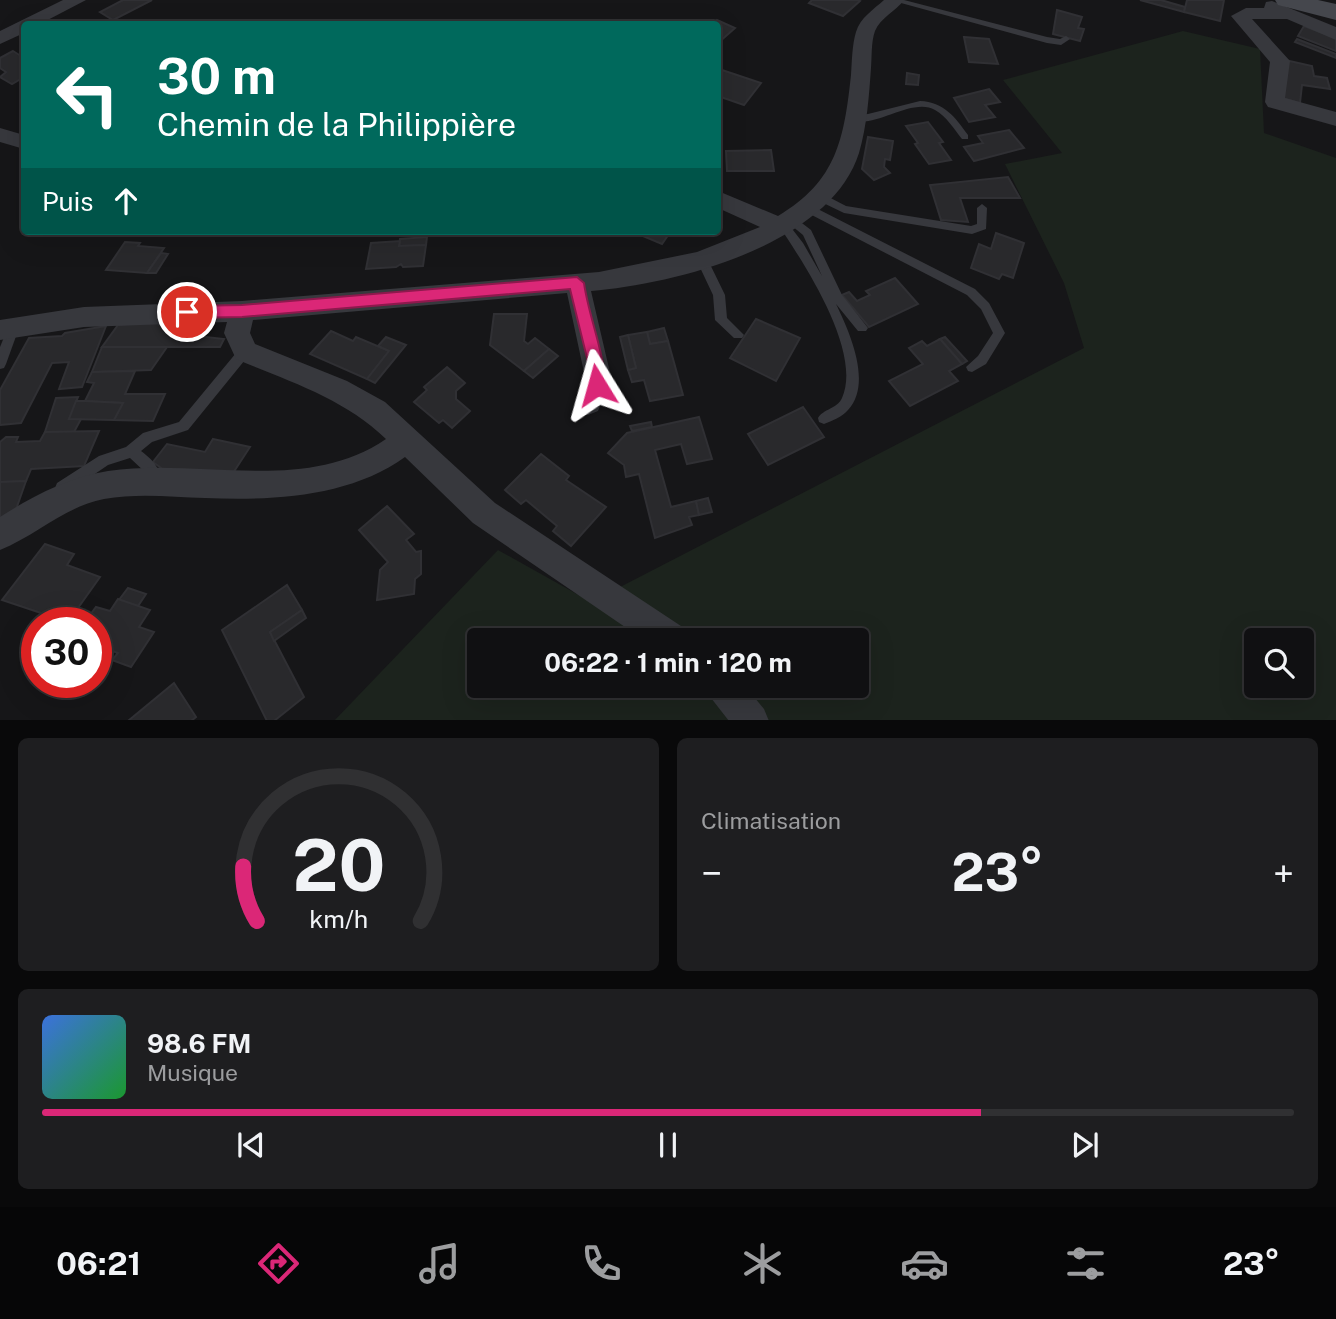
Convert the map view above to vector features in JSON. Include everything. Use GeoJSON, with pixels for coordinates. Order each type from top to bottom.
{"type":"FeatureCollection","features":[{"type":"Feature","properties":{"kind":"main road"},"geometry":{"type":"LineString","coordinates":[[1287,7],[1336,12]]}},
{"type":"Feature","properties":{"kind":"street"},"geometry":{"type":"LineString","coordinates":[[34,21],[77,0]]}},
{"type":"Feature","properties":{"kind":"street"},"geometry":{"type":"LineString","coordinates":[[7,329],[84,317],[242,311],[577,283],[646,275],[702,259],[795,214],[844,164],[854,118],[865,32],[871,21],[895,0]]}},
{"type":"Feature","properties":{"kind":"street"},"geometry":{"type":"LineString","coordinates":[[1265,0],[1287,7],[1336,34]]}},
{"type":"Feature","properties":{"kind":"street"},"geometry":{"type":"LineString","coordinates":[[1287,7],[1240,16],[1280,61],[1275,102],[1336,119]]}},
{"type":"Feature","properties":{"kind":"street"},"geometry":{"type":"LineString","coordinates":[[0,38],[21,28]]}},
{"type":"Feature","properties":{"kind":"street"},"geometry":{"type":"LineString","coordinates":[[0,135],[21,141]]}},
{"type":"Feature","properties":{"kind":"street"},"geometry":{"type":"LineString","coordinates":[[721,200],[764,218],[795,214]]}},
{"type":"Feature","properties":{"kind":"street"},"geometry":{"type":"LineString","coordinates":[[577,283],[598,377],[588,403]]}},
{"type":"Feature","properties":{"kind":"street"},"geometry":{"type":"LineString","coordinates":[[242,311],[237,333],[245,351],[337,389],[375,410],[484,513],[653,628]]}},
{"type":"Feature","properties":{"kind":"street"},"geometry":{"type":"LineString","coordinates":[[0,535],[52,505],[104,485],[216,485],[313,478],[375,461],[407,440]]}},
{"type":"Feature","properties":{"kind":"street"},"geometry":{"type":"LineString","coordinates":[[733,698],[752,720]]}},
{"type":"Feature","properties":{"kind":"lane"},"geometry":{"type":"LineString","coordinates":[[895,0],[1047,40],[1061,42],[1066,39]]}},
{"type":"Feature","properties":{"kind":"lane"},"geometry":{"type":"LineString","coordinates":[[854,118],[929,104],[948,113],[965,137]]}},
{"type":"Feature","properties":{"kind":"lane"},"geometry":{"type":"LineString","coordinates":[[795,214],[844,209],[972,230],[982,226],[982,208]]}},
{"type":"Feature","properties":{"kind":"lane"},"geometry":{"type":"LineString","coordinates":[[795,214],[838,298],[862,328]]}},
{"type":"Feature","properties":{"kind":"lane"},"geometry":{"type":"LineString","coordinates":[[795,214],[979,299],[999,333],[982,360],[972,367]]}},
{"type":"Feature","properties":{"kind":"lane"},"geometry":{"type":"LineString","coordinates":[[795,214],[797,240],[847,343],[851,384],[848,401],[838,411],[824,418]]}},
{"type":"Feature","properties":{"kind":"lane"},"geometry":{"type":"LineString","coordinates":[[702,259],[719,295],[721,320],[738,335]]}},
{"type":"Feature","properties":{"kind":"lane"},"geometry":{"type":"LineString","coordinates":[[0,364],[7,329]]}},
{"type":"Feature","properties":{"kind":"lane"},"geometry":{"type":"LineString","coordinates":[[130,452],[139,441],[183,426],[245,351]]}},
{"type":"Feature","properties":{"kind":"lane"},"geometry":{"type":"LineString","coordinates":[[52,505],[57,491],[104,460],[130,452],[137,454],[154,474],[153,483]]}},
{"type":"Feature","properties":{"kind":"shaded area"},"geometry":{"type":"Polygon","coordinates":[[[1183,31],[1260,49],[1264,133],[1336,158],[1336,720],[335,720],[498,550],[591,602],[1084,348],[1064,283],[1005,164],[1062,153],[1003,80],[1183,31]]]}},
{"type":"Feature","properties":{"kind":"building"},"geometry":{"type":"Polygon","coordinates":[[[123,0],[152,0],[113,20],[100,12],[123,0]]]}},
{"type":"Feature","properties":{"kind":"building"},"geometry":{"type":"Polygon","coordinates":[[[812,0],[860,1],[843,16],[809,3],[812,0]]]}},
{"type":"Feature","properties":{"kind":"building"},"geometry":{"type":"Polygon","coordinates":[[[1140,0],[1161,0],[1185,7],[1184,12],[1140,0]]]}},
{"type":"Feature","properties":{"kind":"building"},"geometry":{"type":"Polygon","coordinates":[[[1187,0],[1224,0],[1220,21],[1184,12],[1187,0]]]}},
{"type":"Feature","properties":{"kind":"building"},"geometry":{"type":"Polygon","coordinates":[[[1057,10],[1082,17],[1078,28],[1084,29],[1080,41],[1053,34],[1057,10]]]}},
{"type":"Feature","properties":{"kind":"building"},"geometry":{"type":"Polygon","coordinates":[[[721,22],[735,28],[721,40],[721,22]]]}},
{"type":"Feature","properties":{"kind":"building"},"geometry":{"type":"Polygon","coordinates":[[[1304,26],[1336,38],[1336,51],[1298,36],[1304,26]]]}},
{"type":"Feature","properties":{"kind":"building"},"geometry":{"type":"Polygon","coordinates":[[[964,37],[989,39],[998,64],[969,62],[964,37]]]}},
{"type":"Feature","properties":{"kind":"building"},"geometry":{"type":"Polygon","coordinates":[[[1297,39],[1336,54],[1336,58],[1295,42],[1297,39]]]}},
{"type":"Feature","properties":{"kind":"building"},"geometry":{"type":"Polygon","coordinates":[[[13,51],[21,56],[21,79],[12,84],[0,77],[6,72],[0,68],[0,58],[13,51]]]}},
{"type":"Feature","properties":{"kind":"building"},"geometry":{"type":"Polygon","coordinates":[[[1285,60],[1312,66],[1314,76],[1327,78],[1330,89],[1302,85],[1300,103],[1282,98],[1285,60]]]}},
{"type":"Feature","properties":{"kind":"building"},"geometry":{"type":"Polygon","coordinates":[[[721,71],[761,83],[744,105],[721,97],[721,71]]]}},
{"type":"Feature","properties":{"kind":"building"},"geometry":{"type":"Polygon","coordinates":[[[907,73],[919,75],[918,85],[906,84],[907,73]]]}},
{"type":"Feature","properties":{"kind":"building"},"geometry":{"type":"Polygon","coordinates":[[[989,89],[1000,102],[985,105],[995,117],[969,122],[954,98],[989,89]]]}},
{"type":"Feature","properties":{"kind":"building"},"geometry":{"type":"Polygon","coordinates":[[[928,122],[943,142],[939,143],[951,160],[929,164],[915,144],[918,143],[906,126],[928,122]]]}},
{"type":"Feature","properties":{"kind":"building"},"geometry":{"type":"Polygon","coordinates":[[[1009,130],[1024,148],[974,161],[964,147],[983,143],[978,136],[1009,130]]]}},
{"type":"Feature","properties":{"kind":"building"},"geometry":{"type":"Polygon","coordinates":[[[868,137],[893,141],[890,160],[885,159],[884,167],[890,173],[874,180],[862,169],[868,137]]]}},
{"type":"Feature","properties":{"kind":"building"},"geometry":{"type":"Polygon","coordinates":[[[771,150],[774,171],[727,171],[726,151],[771,150]]]}},
{"type":"Feature","properties":{"kind":"building"},"geometry":{"type":"Polygon","coordinates":[[[1008,177],[1020,198],[960,198],[968,222],[941,220],[930,185],[1008,177]]]}},
{"type":"Feature","properties":{"kind":"building"},"geometry":{"type":"Polygon","coordinates":[[[996,233],[1024,243],[1013,278],[1002,274],[999,279],[971,268],[979,244],[991,249],[996,233]]]}},
{"type":"Feature","properties":{"kind":"building"},"geometry":{"type":"Polygon","coordinates":[[[641,235],[668,235],[662,244],[641,235]]]}},
{"type":"Feature","properties":{"kind":"building"},"geometry":{"type":"Polygon","coordinates":[[[427,237],[426,245],[399,246],[400,239],[427,237]]]}},
{"type":"Feature","properties":{"kind":"building"},"geometry":{"type":"Polygon","coordinates":[[[400,241],[399,246],[426,245],[423,266],[403,267],[401,264],[396,267],[366,269],[371,243],[400,241]]]}},
{"type":"Feature","properties":{"kind":"building"},"geometry":{"type":"Polygon","coordinates":[[[125,242],[164,248],[147,273],[106,270],[125,242]]]}},
{"type":"Feature","properties":{"kind":"building"},"geometry":{"type":"Polygon","coordinates":[[[161,253],[168,254],[156,273],[147,273],[161,253]]]}},
{"type":"Feature","properties":{"kind":"building"},"geometry":{"type":"Polygon","coordinates":[[[895,278],[918,304],[869,327],[842,295],[849,292],[857,301],[870,295],[866,291],[895,278]]]}},
{"type":"Feature","properties":{"kind":"building"},"geometry":{"type":"Polygon","coordinates":[[[494,314],[527,314],[524,341],[528,344],[535,338],[549,349],[524,371],[490,345],[494,314]]]}},
{"type":"Feature","properties":{"kind":"building"},"geometry":{"type":"Polygon","coordinates":[[[756,319],[800,338],[776,381],[730,358],[756,319]]]}},
{"type":"Feature","properties":{"kind":"building"},"geometry":{"type":"Polygon","coordinates":[[[160,322],[159,325],[201,326],[197,336],[224,339],[220,347],[102,347],[118,325],[160,322]]]}},
{"type":"Feature","properties":{"kind":"building"},"geometry":{"type":"Polygon","coordinates":[[[106,326],[82,387],[59,389],[69,362],[52,363],[21,423],[0,425],[0,390],[29,338],[62,336],[65,333],[106,326]]]}},
{"type":"Feature","properties":{"kind":"building"},"geometry":{"type":"Polygon","coordinates":[[[664,328],[668,341],[650,344],[647,332],[664,328]]]}},
{"type":"Feature","properties":{"kind":"building"},"geometry":{"type":"Polygon","coordinates":[[[331,331],[353,341],[356,337],[389,351],[367,379],[310,354],[331,331]]]}},
{"type":"Feature","properties":{"kind":"building"},"geometry":{"type":"Polygon","coordinates":[[[647,332],[650,344],[668,341],[683,395],[650,401],[644,380],[632,382],[628,370],[636,368],[628,335],[647,332]]]}},
{"type":"Feature","properties":{"kind":"building"},"geometry":{"type":"Polygon","coordinates":[[[628,335],[636,368],[628,370],[620,337],[628,335]]]}},
{"type":"Feature","properties":{"kind":"building"},"geometry":{"type":"Polygon","coordinates":[[[386,337],[406,345],[375,383],[367,379],[389,351],[378,346],[386,337]]]}},
{"type":"Feature","properties":{"kind":"building"},"geometry":{"type":"Polygon","coordinates":[[[945,337],[967,361],[962,364],[940,339],[945,337]]]}},
{"type":"Feature","properties":{"kind":"building"},"geometry":{"type":"Polygon","coordinates":[[[940,339],[962,364],[949,371],[958,381],[910,406],[889,381],[923,364],[909,348],[922,341],[927,346],[940,339]]]}},
{"type":"Feature","properties":{"kind":"building"},"geometry":{"type":"Polygon","coordinates":[[[102,347],[167,347],[151,370],[92,372],[102,347]]]}},
{"type":"Feature","properties":{"kind":"building"},"geometry":{"type":"Polygon","coordinates":[[[549,349],[558,356],[533,378],[524,371],[549,349]]]}},
{"type":"Feature","properties":{"kind":"building"},"geometry":{"type":"Polygon","coordinates":[[[447,367],[465,383],[456,391],[456,399],[470,411],[452,428],[443,420],[439,423],[414,402],[427,390],[424,387],[447,367]]]}},
{"type":"Feature","properties":{"kind":"building"},"geometry":{"type":"Polygon","coordinates":[[[135,371],[125,394],[165,394],[153,421],[114,420],[123,403],[85,401],[94,383],[87,382],[92,372],[135,371]]]}},
{"type":"Feature","properties":{"kind":"building"},"geometry":{"type":"Polygon","coordinates":[[[78,397],[69,419],[81,419],[74,432],[45,432],[56,398],[78,397]]]}},
{"type":"Feature","properties":{"kind":"building"},"geometry":{"type":"Polygon","coordinates":[[[76,401],[123,403],[114,420],[69,419],[76,401]]]}},
{"type":"Feature","properties":{"kind":"building"},"geometry":{"type":"Polygon","coordinates":[[[803,407],[824,437],[768,465],[748,434],[803,407]]]}},
{"type":"Feature","properties":{"kind":"building"},"geometry":{"type":"Polygon","coordinates":[[[699,417],[712,459],[687,464],[681,444],[655,450],[671,507],[696,501],[699,515],[689,517],[692,525],[655,538],[639,474],[626,477],[624,465],[608,453],[627,433],[699,417]]]}},
{"type":"Feature","properties":{"kind":"building"},"geometry":{"type":"Polygon","coordinates":[[[651,422],[652,427],[632,431],[630,426],[651,422]]]}},
{"type":"Feature","properties":{"kind":"building"},"geometry":{"type":"Polygon","coordinates":[[[99,431],[84,466],[31,469],[26,481],[0,482],[0,442],[6,437],[18,437],[16,442],[40,441],[45,432],[99,431]]]}},
{"type":"Feature","properties":{"kind":"building"},"geometry":{"type":"Polygon","coordinates":[[[213,439],[250,447],[233,473],[168,473],[153,462],[167,444],[205,452],[213,439]]]}},
{"type":"Feature","properties":{"kind":"building"},"geometry":{"type":"Polygon","coordinates":[[[541,454],[569,476],[566,480],[606,507],[571,546],[553,531],[557,526],[526,500],[521,504],[505,490],[541,454]]]}},
{"type":"Feature","properties":{"kind":"building"},"geometry":{"type":"Polygon","coordinates":[[[26,481],[13,518],[0,519],[0,482],[26,481]]]}},
{"type":"Feature","properties":{"kind":"building"},"geometry":{"type":"Polygon","coordinates":[[[708,498],[712,512],[699,515],[696,501],[708,498]]]}},
{"type":"Feature","properties":{"kind":"building"},"geometry":{"type":"Polygon","coordinates":[[[387,506],[414,534],[406,540],[416,552],[421,551],[421,574],[415,579],[414,594],[377,600],[380,570],[388,562],[359,530],[387,506]]]}},
{"type":"Feature","properties":{"kind":"building"},"geometry":{"type":"Polygon","coordinates":[[[45,544],[74,554],[67,565],[100,577],[79,607],[23,607],[2,600],[45,544]]]}},
{"type":"Feature","properties":{"kind":"building"},"geometry":{"type":"Polygon","coordinates":[[[287,585],[302,610],[270,632],[304,697],[275,720],[267,720],[222,630],[287,585]]]}},
{"type":"Feature","properties":{"kind":"building"},"geometry":{"type":"Polygon","coordinates":[[[128,588],[146,594],[138,606],[119,600],[128,588]]]}},
{"type":"Feature","properties":{"kind":"building"},"geometry":{"type":"Polygon","coordinates":[[[118,599],[150,610],[139,627],[154,632],[131,667],[112,660],[118,653],[112,651],[112,608],[118,599]]]}},
{"type":"Feature","properties":{"kind":"building"},"geometry":{"type":"Polygon","coordinates":[[[302,610],[306,618],[274,641],[270,632],[302,610]]]}},
{"type":"Feature","properties":{"kind":"building"},"geometry":{"type":"Polygon","coordinates":[[[174,683],[196,717],[192,720],[129,720],[174,683]]]}},
{"type":"Feature","properties":{"kind":"route"},"geometry":{"type":"LineString","coordinates":[[187,312],[242,311],[577,283],[580,306],[597,366],[597,385]]}}]}
